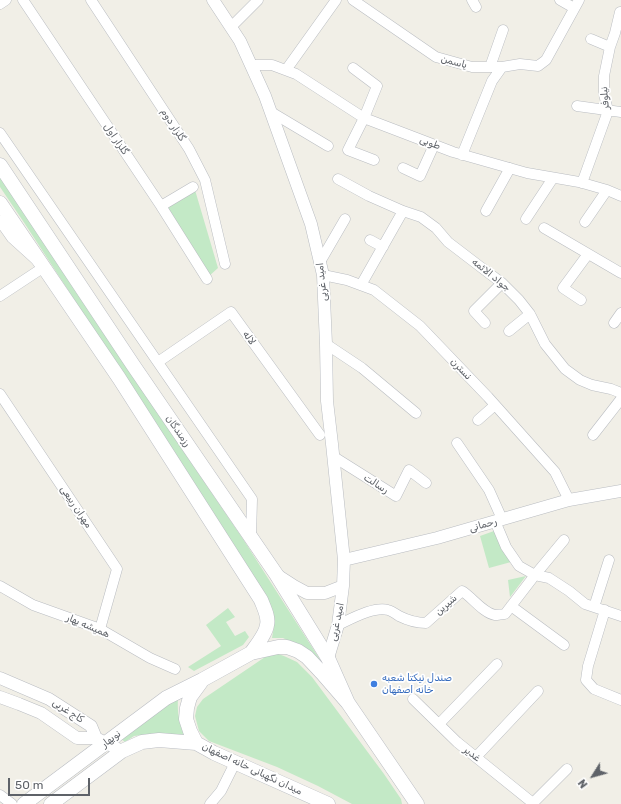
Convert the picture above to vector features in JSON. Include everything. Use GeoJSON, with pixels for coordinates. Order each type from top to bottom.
{"type":"FeatureCollection","features":[{"type":"Feature","properties":{"kind":"main road","name":"رزمندگان"},"geometry":{"type":"LineString","coordinates":[[0,165],[135,368],[276,574],[328,658],[348,702]]}},
{"type":"Feature","properties":{"kind":"main road","name":"رزمندگان"},"geometry":{"type":"LineString","coordinates":[[0,203],[119,378],[261,600],[266,614],[267,626],[263,636],[251,653]]}},
{"type":"Feature","properties":{"kind":"main road","name":"میدان نگهبانی خانه اصفهان"},"geometry":{"type":"LineString","coordinates":[[328,804],[315,800],[196,744],[186,719],[187,708],[190,697],[202,680],[251,653],[278,647],[287,647],[298,651],[307,657],[348,702],[395,770],[412,801]]}},
{"type":"Feature","properties":{"kind":"main road","name":"نوبهار"},"geometry":{"type":"LineString","coordinates":[[24,804],[101,740],[166,698],[202,680]]}},
{"type":"Feature","properties":{"kind":"main road","name":"نوبهار"},"geometry":{"type":"LineString","coordinates":[[51,804],[122,751],[142,742],[159,740],[196,744]]}},
{"type":"Feature","properties":{"kind":"street"},"geometry":{"type":"LineString","coordinates":[[0,4],[6,0]]}},
{"type":"Feature","properties":{"kind":"street","name":"گلزار اول"},"geometry":{"type":"LineString","coordinates":[[24,0],[161,206],[207,279]]}},
{"type":"Feature","properties":{"kind":"street","name":"گلزار دوم"},"geometry":{"type":"LineString","coordinates":[[91,0],[189,149],[205,180],[225,264]]}},
{"type":"Feature","properties":{"kind":"street","name":"امید غربی"},"geometry":{"type":"LineString","coordinates":[[213,0],[240,41],[265,96],[311,224],[323,275],[327,401],[344,560],[343,586],[338,624],[328,658]]}},
{"type":"Feature","properties":{"kind":"street"},"geometry":{"type":"LineString","coordinates":[[231,27],[258,0]]}},
{"type":"Feature","properties":{"kind":"street"},"geometry":{"type":"LineString","coordinates":[[286,70],[336,0]]}},
{"type":"Feature","properties":{"kind":"street","name":"یاسمن"},"geometry":{"type":"LineString","coordinates":[[353,0],[436,57],[472,67],[502,67],[520,64],[538,66],[546,60],[576,4]]}},
{"type":"Feature","properties":{"kind":"street"},"geometry":{"type":"LineString","coordinates":[[560,0],[576,4]]}},
{"type":"Feature","properties":{"kind":"street","name":"نیلوفر"},"geometry":{"type":"LineString","coordinates":[[582,183],[608,110],[604,94],[604,76],[610,47],[618,34],[620,12]]}},
{"type":"Feature","properties":{"kind":"street"},"geometry":{"type":"LineString","coordinates":[[490,67],[503,30]]}},
{"type":"Feature","properties":{"kind":"street"},"geometry":{"type":"LineString","coordinates":[[591,39],[610,47]]}},
{"type":"Feature","properties":{"kind":"street","name":"طوبی"},"geometry":{"type":"LineString","coordinates":[[251,65],[272,65],[296,74],[364,118],[462,155],[527,173],[582,183],[607,190],[621,196]]}},
{"type":"Feature","properties":{"kind":"street"},"geometry":{"type":"LineString","coordinates":[[462,155],[492,81],[502,67]]}},
{"type":"Feature","properties":{"kind":"street"},"geometry":{"type":"LineString","coordinates":[[353,68],[377,86],[364,118],[348,150],[374,160]]}},
{"type":"Feature","properties":{"kind":"street"},"geometry":{"type":"LineString","coordinates":[[577,106],[621,112]]}},
{"type":"Feature","properties":{"kind":"street"},"geometry":{"type":"LineString","coordinates":[[271,112],[328,146]]}},
{"type":"Feature","properties":{"kind":"street"},"geometry":{"type":"LineString","coordinates":[[0,133],[252,499],[251,537]]}},
{"type":"Feature","properties":{"kind":"street"},"geometry":{"type":"LineString","coordinates":[[403,168],[420,176],[434,145]]}},
{"type":"Feature","properties":{"kind":"street"},"geometry":{"type":"LineString","coordinates":[[486,211],[510,168]]}},
{"type":"Feature","properties":{"kind":"street"},"geometry":{"type":"LineString","coordinates":[[526,219],[554,178]]}},
{"type":"Feature","properties":{"kind":"street","name":"جواد الائمه"},"geometry":{"type":"LineString","coordinates":[[338,179],[369,196],[426,220],[436,228],[448,242],[502,282],[519,300],[530,314],[546,344],[565,369],[580,380],[621,393]]}},
{"type":"Feature","properties":{"kind":"street"},"geometry":{"type":"LineString","coordinates":[[161,206],[193,187]]}},
{"type":"Feature","properties":{"kind":"street"},"geometry":{"type":"LineString","coordinates":[[585,222],[607,190]]}},
{"type":"Feature","properties":{"kind":"street"},"geometry":{"type":"LineString","coordinates":[[361,285],[403,211]]}},
{"type":"Feature","properties":{"kind":"street"},"geometry":{"type":"LineString","coordinates":[[320,262],[345,219]]}},
{"type":"Feature","properties":{"kind":"street"},"geometry":{"type":"LineString","coordinates":[[0,221],[12,238],[44,267],[0,296]]}},
{"type":"Feature","properties":{"kind":"street"},"geometry":{"type":"LineString","coordinates":[[544,228],[588,254],[619,269]]}},
{"type":"Feature","properties":{"kind":"street"},"geometry":{"type":"LineString","coordinates":[[370,240],[383,246]]}},
{"type":"Feature","properties":{"kind":"street"},"geometry":{"type":"LineString","coordinates":[[581,300],[562,288],[588,254]]}},
{"type":"Feature","properties":{"kind":"street","name":"نسترن"},"geometry":{"type":"LineString","coordinates":[[323,275],[347,280],[374,290],[420,326],[495,405],[555,472],[569,500]]}},
{"type":"Feature","properties":{"kind":"street"},"geometry":{"type":"LineString","coordinates":[[485,322],[474,311],[502,282]]}},
{"type":"Feature","properties":{"kind":"street","name":"لاله"},"geometry":{"type":"LineString","coordinates":[[158,362],[231,312],[320,435]]}},
{"type":"Feature","properties":{"kind":"street"},"geometry":{"type":"LineString","coordinates":[[614,323],[621,313]]}},
{"type":"Feature","properties":{"kind":"street"},"geometry":{"type":"LineString","coordinates":[[509,331],[530,314]]}},
{"type":"Feature","properties":{"kind":"street"},"geometry":{"type":"LineString","coordinates":[[326,344],[362,368],[416,413]]}},
{"type":"Feature","properties":{"kind":"street","name":"مهران ربیعی"},"geometry":{"type":"LineString","coordinates":[[0,394],[117,569],[100,629]]}},
{"type":"Feature","properties":{"kind":"street"},"geometry":{"type":"LineString","coordinates":[[593,435],[621,399]]}},
{"type":"Feature","properties":{"kind":"street"},"geometry":{"type":"LineString","coordinates":[[478,420],[495,405]]}},
{"type":"Feature","properties":{"kind":"street"},"geometry":{"type":"LineString","coordinates":[[457,443],[489,490],[506,547],[519,566],[535,575],[550,578],[585,604],[621,616]]}},
{"type":"Feature","properties":{"kind":"street","name":"رسالت"},"geometry":{"type":"LineString","coordinates":[[334,457],[396,496],[409,470],[426,483]]}},
{"type":"Feature","properties":{"kind":"street","name":"رحمانی"},"geometry":{"type":"LineString","coordinates":[[344,560],[437,538],[569,500],[621,491]]}},
{"type":"Feature","properties":{"kind":"street","name":"شیرین"},"geometry":{"type":"LineString","coordinates":[[338,624],[362,614],[380,609],[389,610],[404,619],[416,623],[426,623],[462,591],[469,595],[485,610],[494,615],[505,614],[564,540]]}},
{"type":"Feature","properties":{"kind":"street"},"geometry":{"type":"LineString","coordinates":[[594,607],[609,560]]}},
{"type":"Feature","properties":{"kind":"street","name":"امید غربی"},"geometry":{"type":"LineString","coordinates":[[276,574],[307,593],[325,593],[343,586]]}},
{"type":"Feature","properties":{"kind":"street","name":"همیشه بهار"},"geometry":{"type":"LineString","coordinates":[[0,586],[33,605],[100,629],[150,658],[175,669]]}},
{"type":"Feature","properties":{"kind":"street"},"geometry":{"type":"LineString","coordinates":[[511,606],[564,645]]}},
{"type":"Feature","properties":{"kind":"street"},"geometry":{"type":"LineString","coordinates":[[604,610],[588,666],[586,680],[594,689],[621,700]]}},
{"type":"Feature","properties":{"kind":"street"},"geometry":{"type":"LineString","coordinates":[[439,724],[497,664]]}},
{"type":"Feature","properties":{"kind":"street","name":"کاج غربی"},"geometry":{"type":"LineString","coordinates":[[0,678],[49,698],[91,726],[101,740]]}},
{"type":"Feature","properties":{"kind":"street"},"geometry":{"type":"LineString","coordinates":[[476,757],[538,691]]}},
{"type":"Feature","properties":{"kind":"street","name":"کاج غربی"},"geometry":{"type":"LineString","coordinates":[[0,697],[41,713],[77,738],[101,740]]}},
{"type":"Feature","properties":{"kind":"street","name":"غدیر"},"geometry":{"type":"LineString","coordinates":[[413,699],[457,742],[534,803]]}},
{"type":"Feature","properties":{"kind":"street"},"geometry":{"type":"LineString","coordinates":[[101,740],[122,751]]}},
{"type":"Feature","properties":{"kind":"street"},"geometry":{"type":"LineString","coordinates":[[210,804],[221,791],[235,763]]}},
{"type":"Feature","properties":{"kind":"street"},"geometry":{"type":"LineString","coordinates":[[534,803],[567,769]]}},
{"type":"Feature","properties":{"kind":"street"},"geometry":{"type":"LineString","coordinates":[[0,795],[12,804]]}},
{"type":"Feature","properties":{"kind":"green space"},"geometry":{"type":"Polygon","coordinates":[[[0,176],[243,539],[328,672],[295,644],[283,638],[272,638],[274,626],[271,610],[96,333],[0,187],[0,176]]]}},
{"type":"Feature","properties":{"kind":"green space"},"geometry":{"type":"Polygon","coordinates":[[[195,190],[218,268],[208,277],[167,207],[195,190]]]}},
{"type":"Feature","properties":{"kind":"green space"},"geometry":{"type":"Polygon","coordinates":[[[494,531],[511,562],[489,568],[480,536],[494,531]]]}},
{"type":"Feature","properties":{"kind":"green space"},"geometry":{"type":"Polygon","coordinates":[[[526,576],[510,597],[508,580],[526,576]]]}},
{"type":"Feature","properties":{"kind":"green space"},"geometry":{"type":"Polygon","coordinates":[[[228,608],[235,617],[226,622],[235,636],[245,631],[249,637],[243,645],[194,671],[188,667],[221,646],[206,625],[228,608]]]}},
{"type":"Feature","properties":{"kind":"green space"},"geometry":{"type":"Polygon","coordinates":[[[275,653],[297,662],[312,677],[384,774],[401,799],[402,804],[352,804],[277,767],[209,741],[199,731],[195,716],[197,707],[203,699],[268,655],[275,653]]]}},
{"type":"Feature","properties":{"kind":"green space"},"geometry":{"type":"Polygon","coordinates":[[[178,697],[179,720],[189,740],[159,733],[134,736],[125,742],[120,738],[145,722],[178,697]]]}},
{"type":"Feature","properties":{"kind":"place","name":"صندل نیکتا شعبه خانه اصفهان"},"geometry":{"type":"Point","coordinates":[374,684]}}]}
